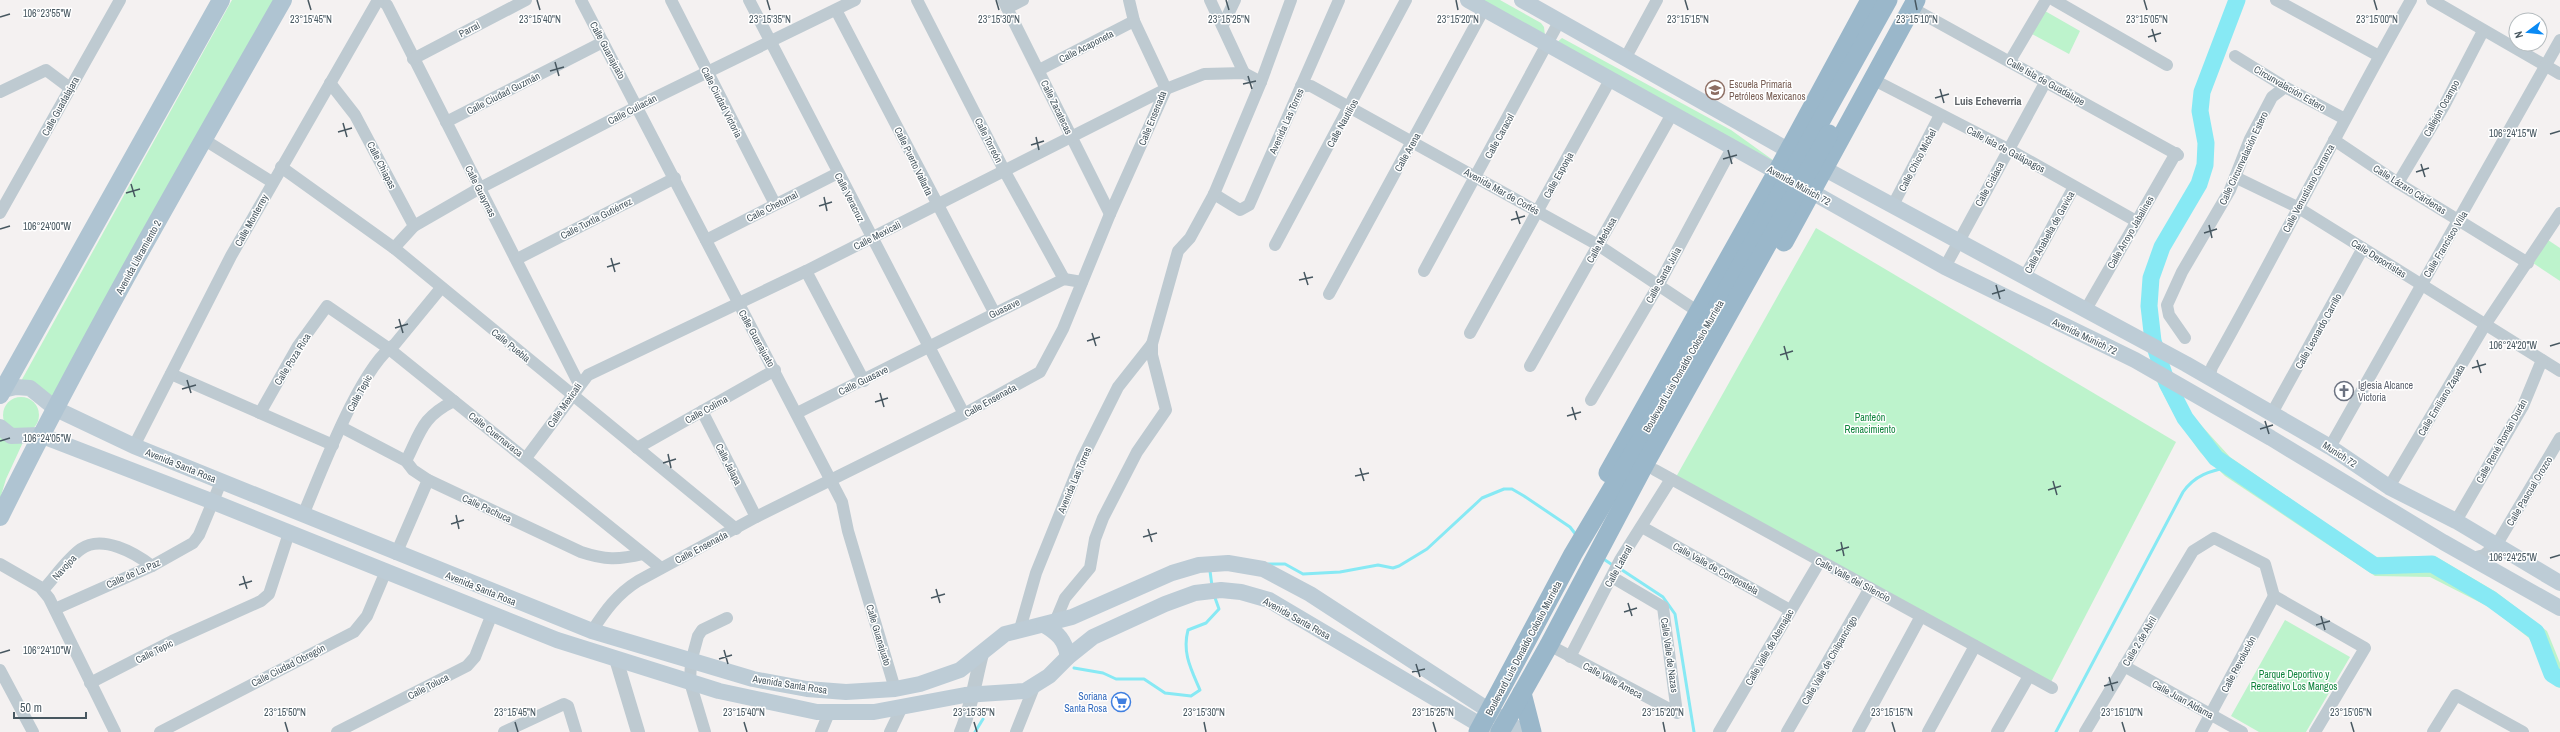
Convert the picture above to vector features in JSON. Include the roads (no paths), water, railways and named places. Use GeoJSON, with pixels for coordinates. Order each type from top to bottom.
{"type":"FeatureCollection","features":[{"type":"Feature","properties":{"kind":"highway"},"geometry":{"type":"LineString","coordinates":[[1602,542],[1620,530],[1783,244],[1842,134],[1874,80],[1895,4]]}},
{"type":"Feature","properties":{"kind":"highway"},"geometry":{"type":"LineString","coordinates":[[1588,528],[1592,503],[1697,311],[1777,172],[1810,110],[1895,4]]}},
{"type":"Feature","properties":{"kind":"highway","name":"Boulevard Luis Donaldo Colosio Murrieta"},"geometry":{"type":"LineString","coordinates":[[1492,729],[1522,693],[1550,645],[1690,372],[1895,4]]}},
{"type":"Feature","properties":{"kind":"highway"},"geometry":{"type":"LineString","coordinates":[[1810,110],[1810,128],[1817,136],[1831,138],[1842,134]]}},
{"type":"Feature","properties":{"kind":"highway"},"geometry":{"type":"LineString","coordinates":[[1788,150],[1824,169]]}},
{"type":"Feature","properties":{"kind":"highway","name":"Avenida Múnich 72"},"geometry":{"type":"LineString","coordinates":[[1777,172],[1812,192]]}},
{"type":"Feature","properties":{"kind":"highway"},"geometry":{"type":"LineString","coordinates":[[1750,220],[1763,215],[1775,219],[1782,230],[1783,244]]}},
{"type":"Feature","properties":{"kind":"highway","name":"Boulevard Luis Donaldo Colosio Murrieta"},"geometry":{"type":"LineString","coordinates":[[1492,729],[1489,709],[1573,554],[1588,528],[1690,372]]}},
{"type":"Feature","properties":{"kind":"highway"},"geometry":{"type":"LineString","coordinates":[[1522,693],[1532,732]]}},
{"type":"Feature","properties":{"kind":"main road"},"geometry":{"type":"LineString","coordinates":[[1,391],[221,0]]}},
{"type":"Feature","properties":{"kind":"main road","name":"Avenida Libramiento 2"},"geometry":{"type":"LineString","coordinates":[[0,517],[40,435],[56,409],[203,139],[283,0]]}},
{"type":"Feature","properties":{"kind":"main road","name":"Avenida Múnich 72"},"geometry":{"type":"LineString","coordinates":[[1468,0],[1777,172]]}},
{"type":"Feature","properties":{"kind":"main road"},"geometry":{"type":"LineString","coordinates":[[1522,0],[1626,57],[1788,150]]}},
{"type":"Feature","properties":{"kind":"main road"},"geometry":{"type":"LineString","coordinates":[[1824,169],[1959,240],[2085,311]]}},
{"type":"Feature","properties":{"kind":"main road","name":"Avenida Múnich 72"},"geometry":{"type":"LineString","coordinates":[[1812,192],[1945,267],[2135,360],[2271,438],[2472,558]]}},
{"type":"Feature","properties":{"kind":"main road","name":"Munich 72"},"geometry":{"type":"LineString","coordinates":[[2085,311],[2186,364],[2272,413],[2330,447],[2389,487],[2456,521],[2497,544],[2560,583]]}},
{"type":"Feature","properties":{"kind":"main road","name":"Avenida Santa Rosa"},"geometry":{"type":"LineString","coordinates":[[1,391],[16,387],[30,388],[37,391],[56,409],[134,446],[396,554],[592,631],[691,662],[753,678],[807,689],[846,692],[895,690],[949,675],[969,664],[1005,634],[1020,629],[1049,624],[1172,573],[1212,563],[1247,566],[1263,570],[1310,594],[1489,709]]}},
{"type":"Feature","properties":{"kind":"main road","name":"Avenida Santa Rosa"},"geometry":{"type":"LineString","coordinates":[[0,427],[11,436],[40,435],[212,501],[289,534],[386,571],[557,640],[690,682],[772,704],[829,712],[874,712],[974,694],[1014,693],[1034,687],[1049,676],[1068,657],[1093,637],[1171,602],[1208,591],[1221,590],[1241,592],[1269,600],[1492,729],[1522,732]]}},
{"type":"Feature","properties":{"kind":"main road"},"geometry":{"type":"LineString","coordinates":[[2472,558],[2560,608]]}},
{"type":"Feature","properties":{"kind":"main road"},"geometry":{"type":"LineString","coordinates":[[1049,624],[1060,636],[1066,648],[1068,657]]}},
{"type":"Feature","properties":{"kind":"street","name":"Calle Guadalajara"},"geometry":{"type":"LineString","coordinates":[[0,213],[120,0]]}},
{"type":"Feature","properties":{"kind":"street","name":"Calle Guaymas"},"geometry":{"type":"LineString","coordinates":[[380,0],[387,5],[413,59],[517,259],[579,384]]}},
{"type":"Feature","properties":{"kind":"street","name":"Calle Monterrey"},"geometry":{"type":"LineString","coordinates":[[134,446],[231,256],[272,182],[380,0]]}},
{"type":"Feature","properties":{"kind":"street","name":"Parral"},"geometry":{"type":"LineString","coordinates":[[413,59],[526,0]]}},
{"type":"Feature","properties":{"kind":"street","name":"Calle Guanajuato"},"geometry":{"type":"LineString","coordinates":[[581,0],[638,106],[738,303],[775,370],[842,502],[848,531],[895,690]]}},
{"type":"Feature","properties":{"kind":"street","name":"Calle Ciudad Victoria"},"geometry":{"type":"LineString","coordinates":[[671,0],[775,204]]}},
{"type":"Feature","properties":{"kind":"street","name":"Calle Veracruz"},"geometry":{"type":"LineString","coordinates":[[749,0],[871,238],[964,414]]}},
{"type":"Feature","properties":{"kind":"street","name":"Calle Culiacán"},"geometry":{"type":"LineString","coordinates":[[414,226],[480,188],[638,106],[855,0]]}},
{"type":"Feature","properties":{"kind":"street","name":"Calle Torreón"},"geometry":{"type":"LineString","coordinates":[[917,0],[1004,170],[1064,279]]}},
{"type":"Feature","properties":{"kind":"street"},"geometry":{"type":"LineString","coordinates":[[1005,4],[1023,0]]}},
{"type":"Feature","properties":{"kind":"street","name":"Calle Ensenada"},"geometry":{"type":"LineString","coordinates":[[592,631],[606,610],[624,590],[661,568],[756,518],[964,414],[1040,372],[1062,329],[1110,214],[1166,89],[1134,21],[1129,0]]}},
{"type":"Feature","properties":{"kind":"street"},"geometry":{"type":"LineString","coordinates":[[1210,0],[1223,25],[1244,73],[1261,82]]}},
{"type":"Feature","properties":{"kind":"street"},"geometry":{"type":"LineString","coordinates":[[1223,25],[1235,0]]}},
{"type":"Feature","properties":{"kind":"street","name":"Avenida Las Torres"},"geometry":{"type":"LineString","coordinates":[[1049,624],[1065,598],[1090,568],[1095,539],[1103,518],[1137,452],[1166,410],[1152,355],[1152,344],[1178,251],[1190,238],[1214,194],[1261,82],[1291,0]]}},
{"type":"Feature","properties":{"kind":"street","name":"Avenida Las Torres"},"geometry":{"type":"LineString","coordinates":[[1214,194],[1240,210],[1249,205],[1339,0]]}},
{"type":"Feature","properties":{"kind":"street","name":"Calle Nautilios"},"geometry":{"type":"LineString","coordinates":[[1275,245],[1350,109],[1406,0]]}},
{"type":"Feature","properties":{"kind":"street"},"geometry":{"type":"LineString","coordinates":[[1626,57],[1657,0]]}},
{"type":"Feature","properties":{"kind":"street"},"geometry":{"type":"LineString","coordinates":[[2010,60],[2046,0]]}},
{"type":"Feature","properties":{"kind":"street"},"geometry":{"type":"LineString","coordinates":[[2054,0],[2167,65]]}},
{"type":"Feature","properties":{"kind":"street"},"geometry":{"type":"LineString","coordinates":[[2276,0],[2379,56]]}},
{"type":"Feature","properties":{"kind":"street","name":"Calle Venustiano Carranza"},"geometry":{"type":"LineString","coordinates":[[2210,378],[2212,367],[2267,269],[2297,207],[2411,0]]}},
{"type":"Feature","properties":{"kind":"street"},"geometry":{"type":"LineString","coordinates":[[2432,0],[2483,31],[2560,74]]}},
{"type":"Feature","properties":{"kind":"street","name":"Calle Zacatecas"},"geometry":{"type":"LineString","coordinates":[[1005,4],[1110,214]]}},
{"type":"Feature","properties":{"kind":"street","name":"Calle Isla de Guadalupe"},"geometry":{"type":"LineString","coordinates":[[1895,4],[2010,60],[2177,154]]}},
{"type":"Feature","properties":{"kind":"street","name":"Calle Arena"},"geometry":{"type":"LineString","coordinates":[[1329,294],[1484,9]]}},
{"type":"Feature","properties":{"kind":"street","name":"Calle Puerto Vallarta"},"geometry":{"type":"LineString","coordinates":[[836,10],[936,204],[994,312]]}},
{"type":"Feature","properties":{"kind":"street","name":"Calle Caracol"},"geometry":{"type":"LineString","coordinates":[[1424,271],[1549,44],[1560,20]]}},
{"type":"Feature","properties":{"kind":"street","name":"Calle Acaponeta"},"geometry":{"type":"LineString","coordinates":[[1039,70],[1134,21]]}},
{"type":"Feature","properties":{"kind":"street","name":"Callejón Ocampo"},"geometry":{"type":"LineString","coordinates":[[2398,183],[2444,106],[2483,31]]}},
{"type":"Feature","properties":{"kind":"street","name":"Calle Francisco Villa"},"geometry":{"type":"LineString","coordinates":[[2330,447],[2421,284],[2460,220],[2560,40]]}},
{"type":"Feature","properties":{"kind":"street","name":"Calle Ciudad Guzmán"},"geometry":{"type":"LineString","coordinates":[[446,122],[603,42]]}},
{"type":"Feature","properties":{"kind":"street","name":"Circunvalación Estero"},"geometry":{"type":"LineString","coordinates":[[2235,56],[2285,87],[2345,119]]}},
{"type":"Feature","properties":{"kind":"street"},"geometry":{"type":"LineString","coordinates":[[0,92],[46,70],[70,88]]}},
{"type":"Feature","properties":{"kind":"street","name":"Calle Mexicali"},"geometry":{"type":"LineString","coordinates":[[526,458],[579,384],[588,374],[806,271],[1166,89],[1197,75],[1244,73]]}},
{"type":"Feature","properties":{"kind":"street","name":"Calle Esponja"},"geometry":{"type":"LineString","coordinates":[[1470,333],[1610,80]]}},
{"type":"Feature","properties":{"kind":"street","name":"Calle Isla de Galápagos"},"geometry":{"type":"LineString","coordinates":[[1874,80],[2008,149],[2136,221]]}},
{"type":"Feature","properties":{"kind":"street","name":"Calle Cialaca"},"geometry":{"type":"LineString","coordinates":[[1945,267],[2046,81]]}},
{"type":"Feature","properties":{"kind":"street","name":"Calle Chiapas"},"geometry":{"type":"LineString","coordinates":[[330,83],[344,98],[365,131],[414,226]]}},
{"type":"Feature","properties":{"kind":"street","name":"Avenida Mar de Cortés"},"geometry":{"type":"LineString","coordinates":[[1301,86],[1311,86],[1350,109],[1598,245],[1697,311]]}},
{"type":"Feature","properties":{"kind":"street","name":"Calle Circunvalación Estero"},"geometry":{"type":"LineString","coordinates":[[2185,338],[2169,315],[2168,305],[2182,272],[2230,190],[2250,139],[2272,97],[2285,87]]}},
{"type":"Feature","properties":{"kind":"street","name":"Calle Medusa"},"geometry":{"type":"LineString","coordinates":[[1530,366],[1672,114]]}},
{"type":"Feature","properties":{"kind":"street","name":"Calle Chico Michel"},"geometry":{"type":"LineString","coordinates":[[1893,205],[1940,115]]}},
{"type":"Feature","properties":{"kind":"street"},"geometry":{"type":"LineString","coordinates":[[203,139],[272,182]]}},
{"type":"Feature","properties":{"kind":"street","name":"Calle Lázaro Cárdenas"},"geometry":{"type":"LineString","coordinates":[[2334,140],[2398,183],[2528,262]]}},
{"type":"Feature","properties":{"kind":"street","name":"Calle Santa Julia"},"geometry":{"type":"LineString","coordinates":[[1591,400],[1658,286],[1732,148]]}},
{"type":"Feature","properties":{"kind":"street","name":"Calle Arroyo Jabalines"},"geometry":{"type":"LineString","coordinates":[[2085,311],[2136,221],[2177,154]]}},
{"type":"Feature","properties":{"kind":"street","name":"Calle Puebla"},"geometry":{"type":"LineString","coordinates":[[281,167],[394,248],[736,529]]}},
{"type":"Feature","properties":{"kind":"street","name":"Calle Chetumal"},"geometry":{"type":"LineString","coordinates":[[706,240],[838,173]]}},
{"type":"Feature","properties":{"kind":"street","name":"Calle Deportistas"},"geometry":{"type":"LineString","coordinates":[[2235,177],[2297,207],[2560,371]]}},
{"type":"Feature","properties":{"kind":"street","name":"Calle Tuxtla Gutiérrez"},"geometry":{"type":"LineString","coordinates":[[517,259],[675,178]]}},
{"type":"Feature","properties":{"kind":"street","name":"Calle Anabella de Gavica"},"geometry":{"type":"LineString","coordinates":[[2024,278],[2074,187]]}},
{"type":"Feature","properties":{"kind":"street","name":"Calle Emiliano Zapata"},"geometry":{"type":"LineString","coordinates":[[2389,487],[2486,326],[2560,213]]}},
{"type":"Feature","properties":{"kind":"street"},"geometry":{"type":"LineString","coordinates":[[394,248],[414,226]]}},
{"type":"Feature","properties":{"kind":"street","name":"Calle Leonardo Carrillo"},"geometry":{"type":"LineString","coordinates":[[2272,413],[2363,248]]}},
{"type":"Feature","properties":{"kind":"street"},"geometry":{"type":"LineString","coordinates":[[806,271],[864,381]]}},
{"type":"Feature","properties":{"kind":"street"},"geometry":{"type":"LineString","coordinates":[[1064,279],[1082,282]]}},
{"type":"Feature","properties":{"kind":"street","name":"Guasave"},"geometry":{"type":"LineString","coordinates":[[929,347],[994,312],[1064,279]]}},
{"type":"Feature","properties":{"kind":"street","name":"Calle Tepic"},"geometry":{"type":"LineString","coordinates":[[303,515],[341,427],[365,380],[388,348],[395,344],[441,288]]}},
{"type":"Feature","properties":{"kind":"street","name":"Calle Cuernavaca"},"geometry":{"type":"LineString","coordinates":[[327,306],[388,348],[661,568]]}},
{"type":"Feature","properties":{"kind":"street","name":"Calle Poza Rica"},"geometry":{"type":"LineString","coordinates":[[260,413],[298,346],[327,306]]}},
{"type":"Feature","properties":{"kind":"street","name":"Avenida Las Torres"},"geometry":{"type":"LineString","coordinates":[[1020,629],[1036,573],[1082,459],[1118,387],[1152,344]]}},
{"type":"Feature","properties":{"kind":"street","name":"Calle Guasave"},"geometry":{"type":"LineString","coordinates":[[797,413],[864,381],[929,347]]}},
{"type":"Feature","properties":{"kind":"street","name":"Calle René Román Durán"},"geometry":{"type":"LineString","coordinates":[[2456,521],[2522,406],[2542,360]]}},
{"type":"Feature","properties":{"kind":"street","name":"Calle Colima"},"geometry":{"type":"LineString","coordinates":[[638,448],[775,370]]}},
{"type":"Feature","properties":{"kind":"street"},"geometry":{"type":"LineString","coordinates":[[171,374],[333,446]]}},
{"type":"Feature","properties":{"kind":"street"},"geometry":{"type":"LineString","coordinates":[[406,461],[424,423],[431,414],[454,401]]}},
{"type":"Feature","properties":{"kind":"street","name":"Calle Jalapa"},"geometry":{"type":"LineString","coordinates":[[702,411],[756,518]]}},
{"type":"Feature","properties":{"kind":"street","name":"Calle Pachuca"},"geometry":{"type":"LineString","coordinates":[[341,427],[406,461],[413,470],[428,480],[581,552],[599,558],[619,560],[643,554]]}},
{"type":"Feature","properties":{"kind":"street","name":"Calle Pascual Orozco"},"geometry":{"type":"LineString","coordinates":[[2497,544],[2555,460],[2560,438]]}},
{"type":"Feature","properties":{"kind":"street","name":"Calle Valle del Silencio"},"geometry":{"type":"LineString","coordinates":[[1655,470],[2052,688]]}},
{"type":"Feature","properties":{"kind":"street","name":"Calle Lateral"},"geometry":{"type":"LineString","coordinates":[[1570,657],[1616,569],[1671,479]]}},
{"type":"Feature","properties":{"kind":"street"},"geometry":{"type":"LineString","coordinates":[[396,554],[428,480]]}},
{"type":"Feature","properties":{"kind":"street","name":"Calle de La Paz"},"geometry":{"type":"LineString","coordinates":[[55,609],[152,566],[193,543],[199,535],[221,482]]}},
{"type":"Feature","properties":{"kind":"street","name":"Calle Valle de Compostela"},"geometry":{"type":"LineString","coordinates":[[1642,527],[1790,610]]}},
{"type":"Feature","properties":{"kind":"street","name":"Calle Tepic"},"geometry":{"type":"LineString","coordinates":[[90,683],[172,642],[261,601],[269,594],[289,534]]}},
{"type":"Feature","properties":{"kind":"street","name":"Calle 2 de Abril"},"geometry":{"type":"LineString","coordinates":[[2085,732],[2193,551],[2214,538],[2265,564],[2274,596]]}},
{"type":"Feature","properties":{"kind":"street","name":"Navojoa"},"geometry":{"type":"LineString","coordinates":[[43,590],[82,549],[92,544],[108,544],[139,556],[152,566]]}},
{"type":"Feature","properties":{"kind":"street"},"geometry":{"type":"LineString","coordinates":[[2472,558],[2484,555],[2497,544]]}},
{"type":"Feature","properties":{"kind":"street","name":"Calle Valle de Atemajac"},"geometry":{"type":"LineString","coordinates":[[1719,732],[1820,561]]}},
{"type":"Feature","properties":{"kind":"street"},"geometry":{"type":"LineString","coordinates":[[0,564],[43,590],[55,609],[115,732]]}},
{"type":"Feature","properties":{"kind":"street","name":"Calle Valle de Nazas"},"geometry":{"type":"LineString","coordinates":[[1616,569],[1663,607],[1678,712],[1676,714]]}},
{"type":"Feature","properties":{"kind":"street","name":"Calle Ciudad Obregón"},"geometry":{"type":"LineString","coordinates":[[160,732],[354,632],[368,616],[386,571]]}},
{"type":"Feature","properties":{"kind":"street","name":"Calle Valle de Chilpancingo"},"geometry":{"type":"LineString","coordinates":[[1787,732],[1870,588]]}},
{"type":"Feature","properties":{"kind":"street"},"geometry":{"type":"LineString","coordinates":[[2274,596],[2365,648],[2315,732]]}},
{"type":"Feature","properties":{"kind":"street","name":"Calle Revolución"},"geometry":{"type":"LineString","coordinates":[[2201,732],[2212,715],[2274,596]]}},
{"type":"Feature","properties":{"kind":"street","name":"Calle Toluca"},"geometry":{"type":"LineString","coordinates":[[337,732],[467,666],[475,657],[492,614]]}},
{"type":"Feature","properties":{"kind":"street"},"geometry":{"type":"LineString","coordinates":[[1858,732],[1921,616]]}},
{"type":"Feature","properties":{"kind":"street"},"geometry":{"type":"LineString","coordinates":[[705,732],[690,682],[691,662],[698,636],[702,630],[727,618]]}},
{"type":"Feature","properties":{"kind":"street","name":"Calle Valle Ameca"},"geometry":{"type":"LineString","coordinates":[[1550,645],[1676,714]]}},
{"type":"Feature","properties":{"kind":"street"},"geometry":{"type":"LineString","coordinates":[[1928,732],[1975,646]]}},
{"type":"Feature","properties":{"kind":"street"},"geometry":{"type":"LineString","coordinates":[[961,732],[974,694],[975,678],[982,654]]}},
{"type":"Feature","properties":{"kind":"street"},"geometry":{"type":"LineString","coordinates":[[616,659],[638,732]]}},
{"type":"Feature","properties":{"kind":"street","name":"Calle Juan Aldama"},"geometry":{"type":"LineString","coordinates":[[2124,666],[2242,732]]}},
{"type":"Feature","properties":{"kind":"street"},"geometry":{"type":"LineString","coordinates":[[0,670],[33,732]]}},
{"type":"Feature","properties":{"kind":"street"},"geometry":{"type":"LineString","coordinates":[[1997,732],[2029,676]]}},
{"type":"Feature","properties":{"kind":"street"},"geometry":{"type":"LineString","coordinates":[[1016,732],[1034,687]]}},
{"type":"Feature","properties":{"kind":"street"},"geometry":{"type":"LineString","coordinates":[[2433,732],[2456,695],[2523,732]]}},
{"type":"Feature","properties":{"kind":"street"},"geometry":{"type":"LineString","coordinates":[[504,732],[564,704],[568,706],[576,732]]}},
{"type":"Feature","properties":{"kind":"street"},"geometry":{"type":"LineString","coordinates":[[890,732],[902,707]]}},
{"type":"Feature","properties":{"kind":"street"},"geometry":{"type":"LineString","coordinates":[[821,732],[829,712]]}},
{"type":"Feature","properties":{"kind":"waterway"},"geometry":{"type":"LineString","coordinates":[[2237,0],[2202,92],[2200,111],[2206,143],[2205,165],[2199,184],[2162,247],[2151,278],[2149,306],[2153,341],[2167,383],[2185,418],[2216,458],[2375,566],[2432,564],[2491,599],[2536,632],[2552,674],[2560,679]]}},
{"type":"Feature","properties":{"kind":"waterway"},"geometry":{"type":"LineString","coordinates":[[2056,732],[2183,492],[2193,481],[2203,475],[2215,470],[2229,467]]}},
{"type":"Feature","properties":{"kind":"waterway"},"geometry":{"type":"LineString","coordinates":[[1268,564],[1285,564],[1303,574],[1340,572],[1378,565],[1393,568],[1427,549],[1482,498],[1504,489],[1512,489],[1524,496],[1570,527],[1577,536]]}},
{"type":"Feature","properties":{"kind":"waterway"},"geometry":{"type":"LineString","coordinates":[[1602,558],[1614,566]]}},
{"type":"Feature","properties":{"kind":"waterway"},"geometry":{"type":"LineString","coordinates":[[1619,568],[1663,597],[1675,614],[1694,732]]}},
{"type":"Feature","properties":{"kind":"waterway"},"geometry":{"type":"LineString","coordinates":[[1210,571],[1212,586]]}},
{"type":"Feature","properties":{"kind":"waterway"},"geometry":{"type":"LineString","coordinates":[[1074,668],[1103,673],[1116,679],[1144,679],[1165,693],[1191,696],[1200,690],[1188,661],[1186,638],[1188,630],[1206,623],[1219,609],[1214,595]]}},
{"type":"Feature","properties":{"kind":"waterway"},"geometry":{"type":"LineString","coordinates":[[975,732],[983,719]]}},
{"type":"Feature","properties":{"kind":"place","name":"Escuela Primaria Petróleos Mexicanos"},"geometry":{"type":"Point","coordinates":[1715,90]}},
{"type":"Feature","properties":{"kind":"place","name":"Iglesia Alcance Victoria"},"geometry":{"type":"Point","coordinates":[2344,391]}},
{"type":"Feature","properties":{"kind":"place","name":"Soriana Santa Rosa"},"geometry":{"type":"Point","coordinates":[1121,702]}},
{"type":"Feature","properties":{"kind":"district","name":"Luis Echeverria"},"geometry":{"type":"Point","coordinates":[1988,101]}},
{"type":"Feature","properties":{"kind":"park label","name":"Panteón Renacimiento"},"geometry":{"type":"Point","coordinates":[1870,422]}},
{"type":"Feature","properties":{"kind":"park label","name":"Parque Deportivo y Recreativo Los Mangos"},"geometry":{"type":"Point","coordinates":[2294,680]}}]}
